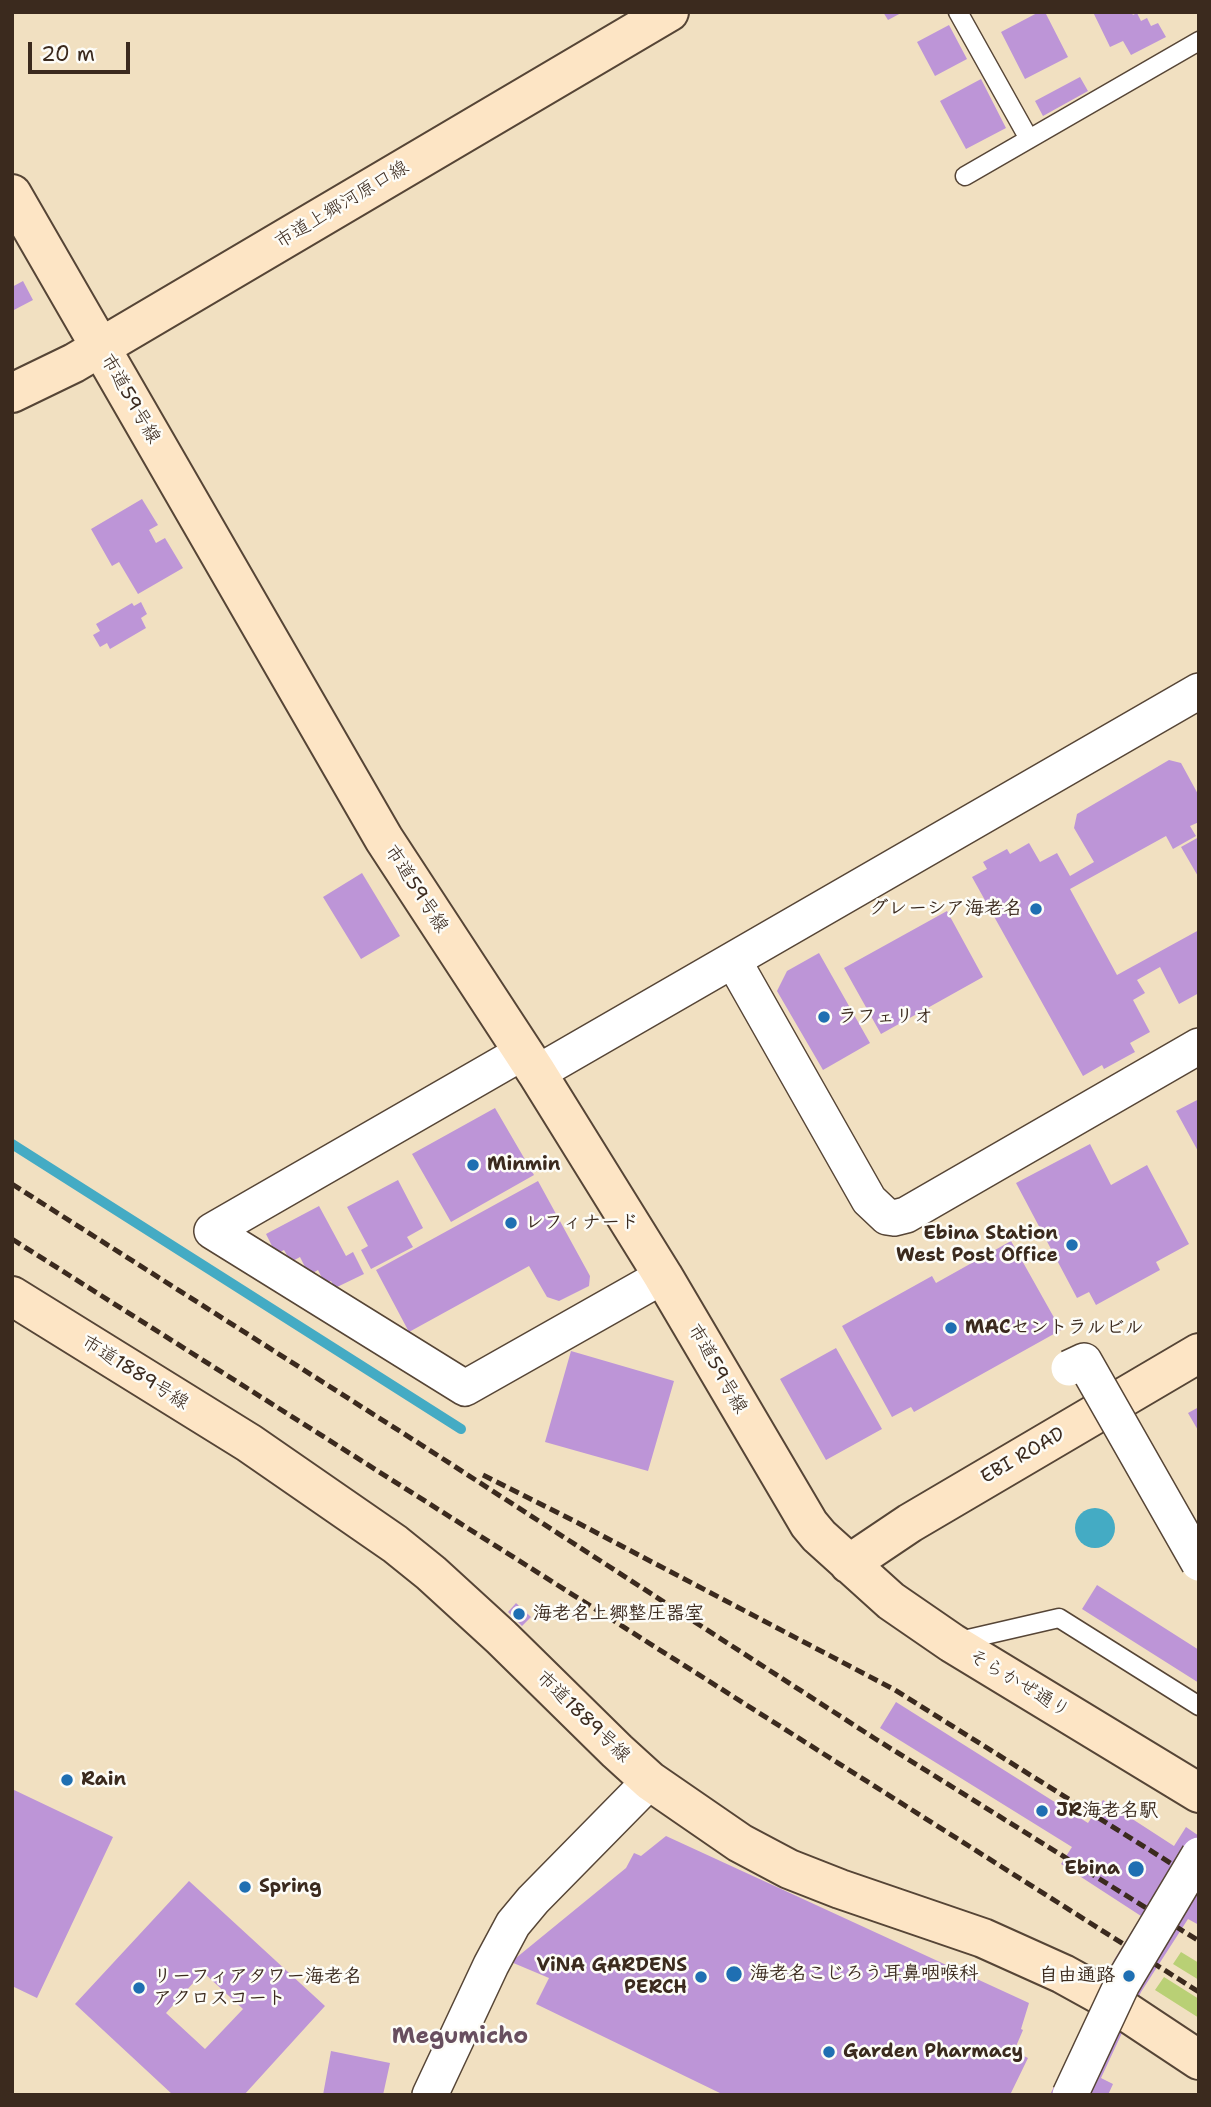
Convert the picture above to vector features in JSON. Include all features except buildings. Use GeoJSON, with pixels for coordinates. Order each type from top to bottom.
{"type":"FeatureCollection","features":[{"type":"Feature","properties":{"kind":"street","name":"市道上郷河原口線"},"geometry":{"type":"LineString","coordinates":[[12,393],[100,348],[669,12]]}},
{"type":"Feature","properties":{"kind":"street","name":"市道59号線"},"geometry":{"type":"LineString","coordinates":[[12,194],[384,839],[530,1062],[663,1276],[809,1524],[849,1564]]}},
{"type":"Feature","properties":{"kind":"street"},"geometry":{"type":"LineString","coordinates":[[663,1276],[465,1388],[212,1231],[530,1062],[733,960],[1199,691]]}},
{"type":"Feature","properties":{"kind":"street"},"geometry":{"type":"LineString","coordinates":[[733,960],[869,1200],[887,1217],[906,1215],[1199,1046]]}},
{"type":"Feature","properties":{"kind":"street","name":"市道1889号線"},"geometry":{"type":"LineString","coordinates":[[12,1296],[248,1443],[395,1544],[501,1637],[650,1781],[740,1843],[789,1869],[984,1938],[1063,1975],[1101,1996],[1199,2060]]}},
{"type":"Feature","properties":{"kind":"street","name":"EBI ROAD"},"geometry":{"type":"LineString","coordinates":[[849,1564],[910,1523],[1199,1353]]}},
{"type":"Feature","properties":{"kind":"street"},"geometry":{"type":"LineString","coordinates":[[1060,1373],[1084,1361],[1199,1563]]}},
{"type":"Feature","properties":{"kind":"street","name":"そらかぜ通り"},"geometry":{"type":"LineString","coordinates":[[849,1564],[891,1601],[952,1643],[1199,1793]]}},
{"type":"Feature","properties":{"kind":"street"},"geometry":{"type":"LineString","coordinates":[[430,2095],[513,1924],[533,1899],[650,1781]]}},
{"type":"Feature","properties":{"kind":"street"},"geometry":{"type":"LineString","coordinates":[[1070,2095],[1122,1984],[1199,1855]]}},
{"type":"Feature","properties":{"kind":"street"},"geometry":{"type":"LineString","coordinates":[[1054,2095],[1101,1996]]}},
{"type":"Feature","properties":{"kind":"lane"},"geometry":{"type":"LineString","coordinates":[[958,12],[1029,139]]}},
{"type":"Feature","properties":{"kind":"lane"},"geometry":{"type":"LineString","coordinates":[[965,176],[1199,41]]}},
{"type":"Feature","properties":{"kind":"lane"},"geometry":{"type":"LineString","coordinates":[[952,1643],[1059,1618],[1199,1706]]}},
{"type":"Feature","properties":{"kind":"green space"},"geometry":{"type":"Polygon","coordinates":[[[1181,1952],[1199,1963],[1199,1980],[1173,1964],[1181,1952]]]}},
{"type":"Feature","properties":{"kind":"green space"},"geometry":{"type":"Polygon","coordinates":[[[1164,1977],[1199,1999],[1199,2018],[1155,1990],[1164,1977]]]}},
{"type":"Feature","properties":{"kind":"water"},"geometry":{"type":"Polygon","coordinates":[[[1095,1508],[1103,1509],[1109,1514],[1114,1520],[1114,1536],[1109,1542],[1103,1547],[1095,1548],[1087,1547],[1081,1542],[1076,1536],[1075,1528],[1076,1520],[1081,1514],[1087,1509],[1095,1508]]]}},
{"type":"Feature","properties":{"kind":"waterway"},"geometry":{"type":"LineString","coordinates":[[12,1144],[461,1429]]}},
{"type":"Feature","properties":{"kind":"railway"},"geometry":{"type":"LineString","coordinates":[[12,1184],[874,1738],[1199,1941]]}},
{"type":"Feature","properties":{"kind":"railway"},"geometry":{"type":"LineString","coordinates":[[12,1239],[1199,1992]]}},
{"type":"Feature","properties":{"kind":"railway"},"geometry":{"type":"LineString","coordinates":[[483,1475],[895,1690],[1199,1881]]}},
{"type":"Feature","properties":{"kind":"place","name":"グレーシア海老名"},"geometry":{"type":"Point","coordinates":[1036,909]}},
{"type":"Feature","properties":{"kind":"place","name":"ラフェリオ"},"geometry":{"type":"Point","coordinates":[824,1017]}},
{"type":"Feature","properties":{"kind":"place","name":"Minmin"},"geometry":{"type":"Point","coordinates":[473,1165]}},
{"type":"Feature","properties":{"kind":"place","name":"レフィナード"},"geometry":{"type":"Point","coordinates":[511,1223]}},
{"type":"Feature","properties":{"kind":"place","name":"Ebina Station West Post Office"},"geometry":{"type":"Point","coordinates":[1072,1245]}},
{"type":"Feature","properties":{"kind":"place","name":"MACセントラルビル"},"geometry":{"type":"Point","coordinates":[951,1328]}},
{"type":"Feature","properties":{"kind":"place","name":"海老名上郷整圧器室"},"geometry":{"type":"Point","coordinates":[519,1614]}},
{"type":"Feature","properties":{"kind":"place","name":"Rain"},"geometry":{"type":"Point","coordinates":[67,1780]}},
{"type":"Feature","properties":{"kind":"place","name":"JR海老名駅"},"geometry":{"type":"Point","coordinates":[1042,1811]}},
{"type":"Feature","properties":{"kind":"place","name":"Ebina"},"geometry":{"type":"Point","coordinates":[1136,1869]}},
{"type":"Feature","properties":{"kind":"place","name":"Spring"},"geometry":{"type":"Point","coordinates":[245,1887]}},
{"type":"Feature","properties":{"kind":"place","name":"海老名こじろう耳鼻咽喉科"},"geometry":{"type":"Point","coordinates":[734,1974]}},
{"type":"Feature","properties":{"kind":"place","name":"自由通路"},"geometry":{"type":"Point","coordinates":[1129,1976]}},
{"type":"Feature","properties":{"kind":"place","name":"ViNA GARDENS PERCH"},"geometry":{"type":"Point","coordinates":[701,1977]}},
{"type":"Feature","properties":{"kind":"place","name":"リーフィアタワー海老名 アクロスコート"},"geometry":{"type":"Point","coordinates":[139,1988]}},
{"type":"Feature","properties":{"kind":"place","name":"Garden Pharmacy"},"geometry":{"type":"Point","coordinates":[829,2052]}},
{"type":"Feature","properties":{"kind":"district","name":"Megumicho"},"geometry":{"type":"Point","coordinates":[460,2037]}}]}
